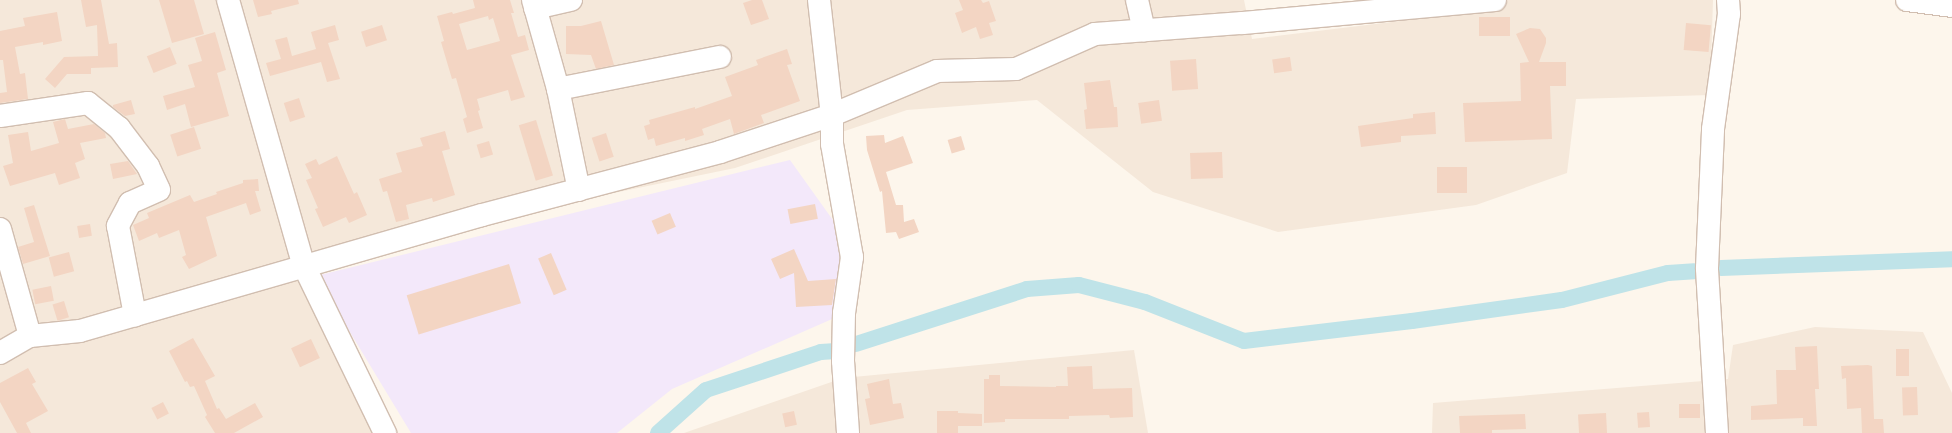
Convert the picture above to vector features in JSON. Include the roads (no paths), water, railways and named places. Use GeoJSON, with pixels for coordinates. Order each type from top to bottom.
{"type":"FeatureCollection","features":[{"type":"Feature","properties":{"kind":"street"},"geometry":{"type":"LineString","coordinates":[[228,0],[304,266],[385,433]]}},
{"type":"Feature","properties":{"kind":"street"},"geometry":{"type":"LineString","coordinates":[[571,0],[534,4],[558,89],[579,190]]}},
{"type":"Feature","properties":{"kind":"street"},"geometry":{"type":"LineString","coordinates":[[819,0],[832,115],[832,144],[852,257],[844,320],[843,361],[848,433]]}},
{"type":"Feature","properties":{"kind":"street"},"geometry":{"type":"LineString","coordinates":[[1137,0],[1144,30]]}},
{"type":"Feature","properties":{"kind":"street"},"geometry":{"type":"LineString","coordinates":[[0,353],[30,336],[80,331],[304,266],[720,152],[832,115],[937,71],[1016,70],[1095,34],[1437,3],[1494,0]]}},
{"type":"Feature","properties":{"kind":"street"},"geometry":{"type":"LineString","coordinates":[[1717,433],[1708,268],[1713,129],[1729,14],[1728,0]]}},
{"type":"Feature","properties":{"kind":"street"},"geometry":{"type":"LineString","coordinates":[[1906,0],[1952,6]]}},
{"type":"Feature","properties":{"kind":"street"},"geometry":{"type":"LineString","coordinates":[[558,89],[720,58]]}},
{"type":"Feature","properties":{"kind":"street"},"geometry":{"type":"LineString","coordinates":[[0,116],[88,103],[119,128],[148,166],[159,190],[130,203],[118,226],[135,315]]}},
{"type":"Feature","properties":{"kind":"street"},"geometry":{"type":"LineString","coordinates":[[0,229],[30,336]]}},
{"type":"Feature","properties":{"kind":"waterway"},"geometry":{"type":"LineString","coordinates":[[1721,268],[1952,259]]}},
{"type":"Feature","properties":{"kind":"waterway"},"geometry":{"type":"LineString","coordinates":[[856,344],[1027,289],[1079,285],[1145,302],[1244,341],[1412,321],[1562,300],[1668,273],[1694,271]]}},
{"type":"Feature","properties":{"kind":"waterway"},"geometry":{"type":"LineString","coordinates":[[658,433],[706,390],[821,352],[836,351]]}}]}
